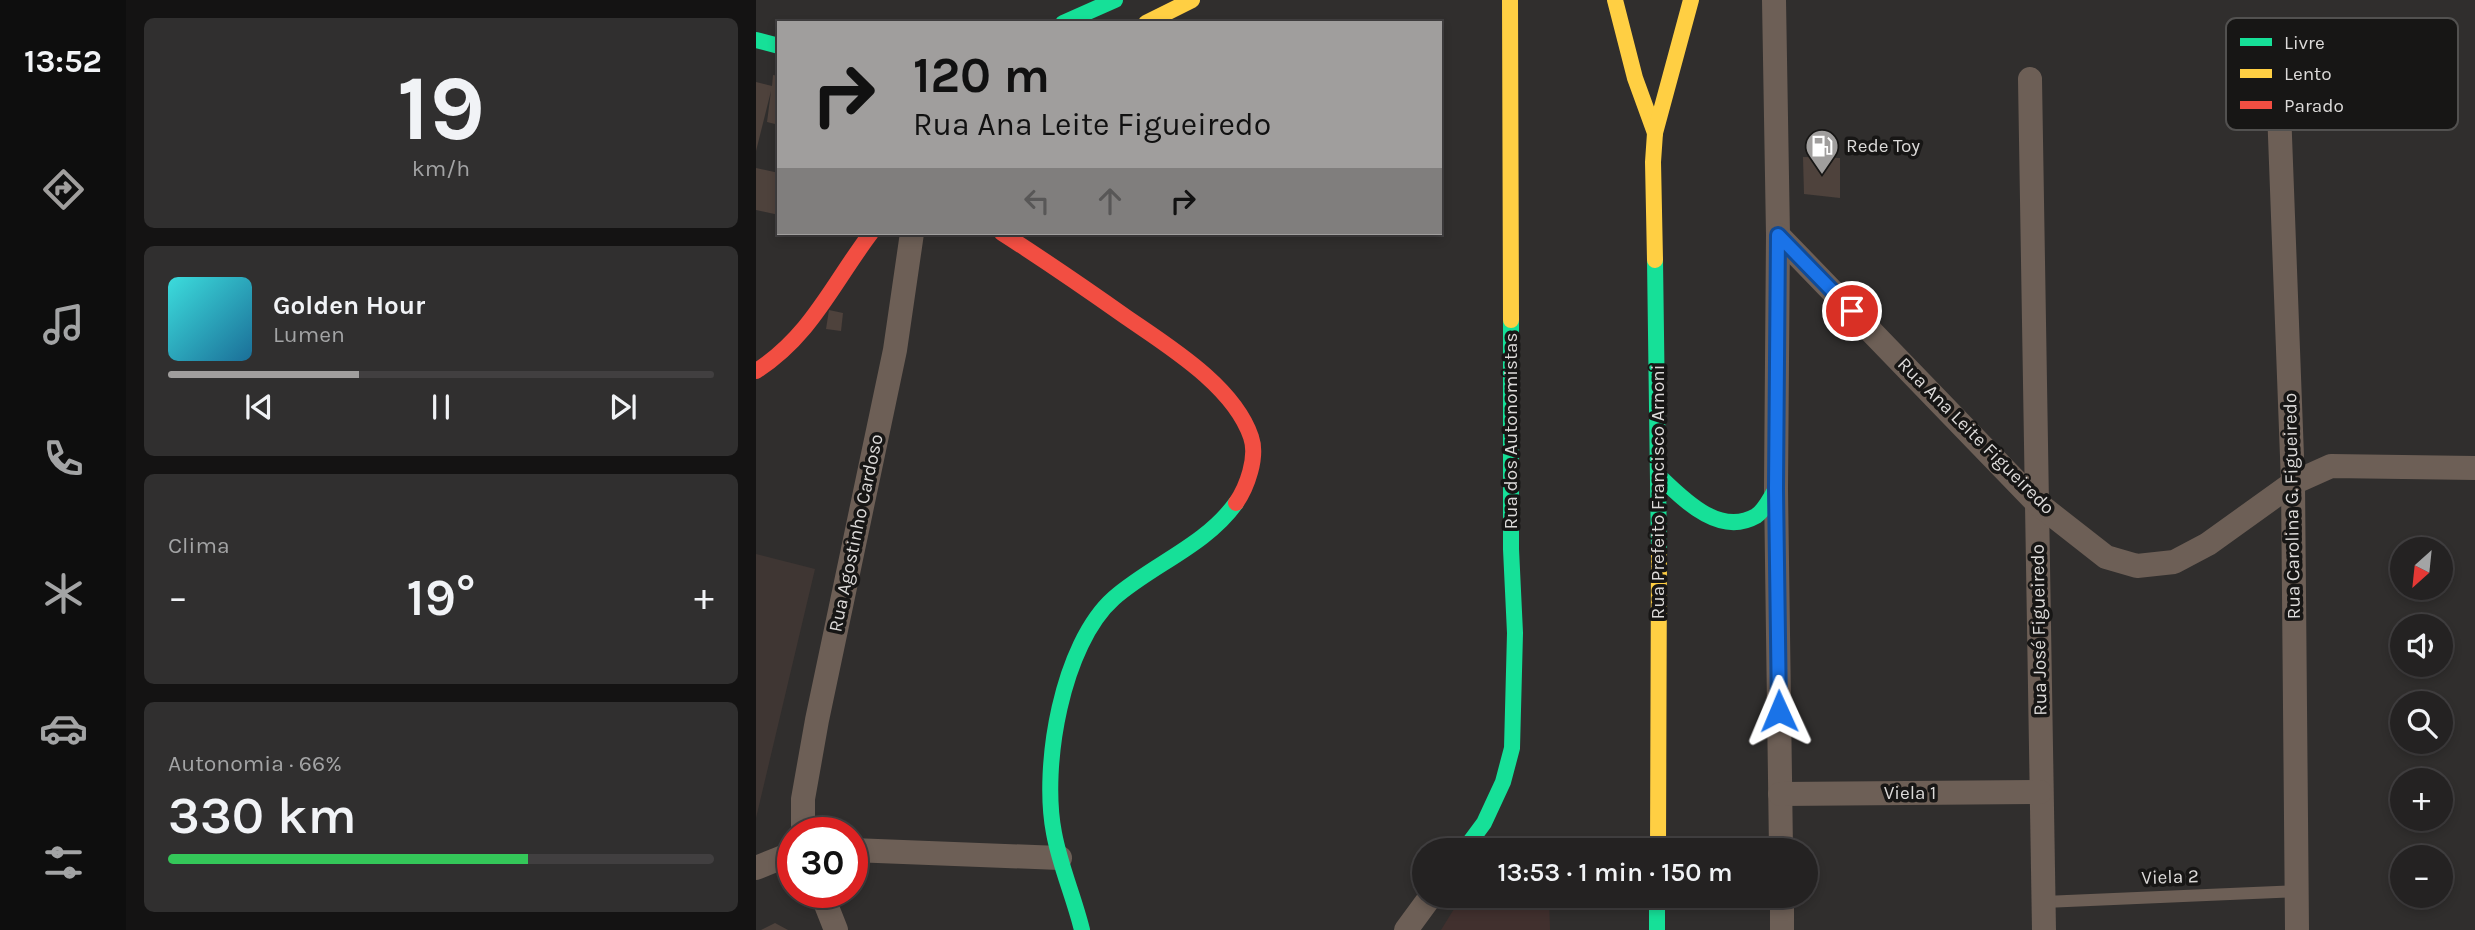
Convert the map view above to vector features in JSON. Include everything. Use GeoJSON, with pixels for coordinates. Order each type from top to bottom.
{"type":"FeatureCollection","features":[{"type":"Feature","properties":{"kind":"street"},"geometry":{"type":"LineString","coordinates":[[1068,21],[1115,0]]}},
{"type":"Feature","properties":{"kind":"street"},"geometry":{"type":"LineString","coordinates":[[1150,21],[1192,0]]}},
{"type":"Feature","properties":{"kind":"street","name":"Rua dos Autonomistas"},"geometry":{"type":"LineString","coordinates":[[1473,838],[1485,823],[1503,782],[1512,748],[1515,633],[1511,549],[1510,0]]}},
{"type":"Feature","properties":{"kind":"street","name":"Rua Prefeito Francisco Arnoni"},"geometry":{"type":"LineString","coordinates":[[1615,0],[1635,78],[1655,134]]}},
{"type":"Feature","properties":{"kind":"street","name":"Rua Prefeito Francisco Arnoni"},"geometry":{"type":"LineString","coordinates":[[1658,838],[1659,476],[1653,162],[1655,134],[1691,0]]}},
{"type":"Feature","properties":{"kind":"street"},"geometry":{"type":"LineString","coordinates":[[1774,1],[1778,235],[1776,489],[1781,838]]}},
{"type":"Feature","properties":{"kind":"street"},"geometry":{"type":"LineString","coordinates":[[756,40],[777,45]]}},
{"type":"Feature","properties":{"kind":"street","name":"Rua José Figueiredo"},"geometry":{"type":"LineString","coordinates":[[2030,79],[2044,930]]}},
{"type":"Feature","properties":{"kind":"street","name":"Rua Carolina G. Figueiredo"},"geometry":{"type":"LineString","coordinates":[[2280,130],[2293,483],[2297,930]]}},
{"type":"Feature","properties":{"kind":"street"},"geometry":{"type":"LineString","coordinates":[[756,371],[774,362],[802,334],[854,253],[869,235]]}},
{"type":"Feature","properties":{"kind":"street","name":"Rua Agostinho Cardoso"},"geometry":{"type":"LineString","coordinates":[[803,817],[803,799],[817,720],[895,350],[912,235]]}},
{"type":"Feature","properties":{"kind":"street"},"geometry":{"type":"LineString","coordinates":[[1005,235],[1090,290],[1193,365],[1238,412],[1253,441],[1251,472],[1244,494],[1223,519],[1203,536],[1129,585],[1104,607],[1084,634],[1060,708],[1050,758],[1049,801],[1053,833],[1082,930]]}},
{"type":"Feature","properties":{"kind":"street","name":"Rua Ana Leite Figueiredo"},"geometry":{"type":"LineString","coordinates":[[1778,235],[2038,503],[2106,557],[2137,566],[2174,562],[2208,544],[2293,483],[2331,466],[2474,468]]}},
{"type":"Feature","properties":{"kind":"street"},"geometry":{"type":"LineString","coordinates":[[1659,476],[1689,504],[1708,516],[1724,521],[1742,521],[1757,515],[1776,489]]}},
{"type":"Feature","properties":{"kind":"street","name":"Viela 1"},"geometry":{"type":"LineString","coordinates":[[1780,794],[2040,792]]}},
{"type":"Feature","properties":{"kind":"street"},"geometry":{"type":"LineString","coordinates":[[868,851],[1060,858]]}},
{"type":"Feature","properties":{"kind":"street"},"geometry":{"type":"LineString","coordinates":[[756,868],[777,859]]}},
{"type":"Feature","properties":{"kind":"street"},"geometry":{"type":"LineString","coordinates":[[827,908],[836,930]]}},
{"type":"Feature","properties":{"kind":"street"},"geometry":{"type":"LineString","coordinates":[[1406,930],[1422,908]]}},
{"type":"Feature","properties":{"kind":"street"},"geometry":{"type":"LineString","coordinates":[[1657,908],[1657,930]]}},
{"type":"Feature","properties":{"kind":"street"},"geometry":{"type":"LineString","coordinates":[[1782,908],[1782,930]]}},
{"type":"Feature","properties":{"kind":"lane","name":"Viela 2"},"geometry":{"type":"LineString","coordinates":[[2044,902],[2297,891]]}},
{"type":"Feature","properties":{"kind":"shaded area"},"geometry":{"type":"Polygon","coordinates":[[[756,554],[815,569],[756,818],[756,554]]]}},
{"type":"Feature","properties":{"kind":"shaded area"},"geometry":{"type":"Polygon","coordinates":[[[1455,908],[1549,908],[1550,930],[1441,930],[1455,908]]]}},
{"type":"Feature","properties":{"kind":"building"},"geometry":{"type":"Polygon","coordinates":[[[773,75],[777,76],[777,124],[767,122],[771,91],[756,151],[756,82],[772,86],[773,75]]]}},
{"type":"Feature","properties":{"kind":"building","name":"Rede Toy"},"geometry":{"type":"Polygon","coordinates":[[[1803,157],[1840,158],[1840,198],[1804,194],[1803,157]]]}},
{"type":"Feature","properties":{"kind":"building"},"geometry":{"type":"Polygon","coordinates":[[[756,168],[777,173],[777,215],[756,210],[756,168]]]}},
{"type":"Feature","properties":{"kind":"building"},"geometry":{"type":"Polygon","coordinates":[[[829,310],[843,313],[841,331],[826,329],[829,310]]]}},
{"type":"Feature","properties":{"kind":"building"},"geometry":{"type":"Polygon","coordinates":[[[775,923],[788,930],[761,930],[775,923]]]}},
{"type":"Feature","properties":{"kind":"traffic: fast"},"geometry":{"type":"LineString","coordinates":[[1068,21],[1115,0]]}},
{"type":"Feature","properties":{"kind":"traffic: fast"},"geometry":{"type":"LineString","coordinates":[[756,40],[777,45]]}},
{"type":"Feature","properties":{"kind":"traffic: fast"},"geometry":{"type":"LineString","coordinates":[[1655,260],[1659,554]]}},
{"type":"Feature","properties":{"kind":"traffic: fast"},"geometry":{"type":"LineString","coordinates":[[1473,838],[1484,823],[1503,782],[1512,748],[1515,633],[1511,549],[1511,320]]}},
{"type":"Feature","properties":{"kind":"traffic: fast"},"geometry":{"type":"LineString","coordinates":[[1659,476],[1690,504],[1715,519],[1729,522],[1756,516],[1776,489]]}},
{"type":"Feature","properties":{"kind":"traffic: fast"},"geometry":{"type":"LineString","coordinates":[[1082,930],[1057,845],[1051,806],[1054,741],[1069,675],[1081,645],[1096,619],[1114,598],[1194,543],[1236,503]]}},
{"type":"Feature","properties":{"kind":"traffic: fast"},"geometry":{"type":"LineString","coordinates":[[1657,908],[1657,930]]}},
{"type":"Feature","properties":{"kind":"traffic: slow"},"geometry":{"type":"LineString","coordinates":[[1150,21],[1192,0]]}},
{"type":"Feature","properties":{"kind":"traffic: slow"},"geometry":{"type":"LineString","coordinates":[[1510,0],[1511,320]]}},
{"type":"Feature","properties":{"kind":"traffic: slow"},"geometry":{"type":"LineString","coordinates":[[1615,0],[1635,78],[1655,133]]}},
{"type":"Feature","properties":{"kind":"traffic: slow"},"geometry":{"type":"LineString","coordinates":[[1655,260],[1655,133],[1691,0]]}},
{"type":"Feature","properties":{"kind":"traffic: slow"},"geometry":{"type":"LineString","coordinates":[[1658,838],[1659,554]]}},
{"type":"Feature","properties":{"kind":"traffic: jam"},"geometry":{"type":"LineString","coordinates":[[756,371],[792,342],[807,325],[870,235]]}},
{"type":"Feature","properties":{"kind":"traffic: jam"},"geometry":{"type":"LineString","coordinates":[[1005,235],[1180,354],[1215,384],[1230,401],[1242,418],[1253,445],[1250,472],[1236,503]]}},
{"type":"Feature","properties":{"kind":"place","name":"Rede Toy"},"geometry":{"type":"Point","coordinates":[1822,176]}},
{"type":"Feature","properties":{"kind":"route"},"geometry":{"type":"LineString","coordinates":[[1779,711],[1776,489],[1778,235],[1852,311]]}}]}
